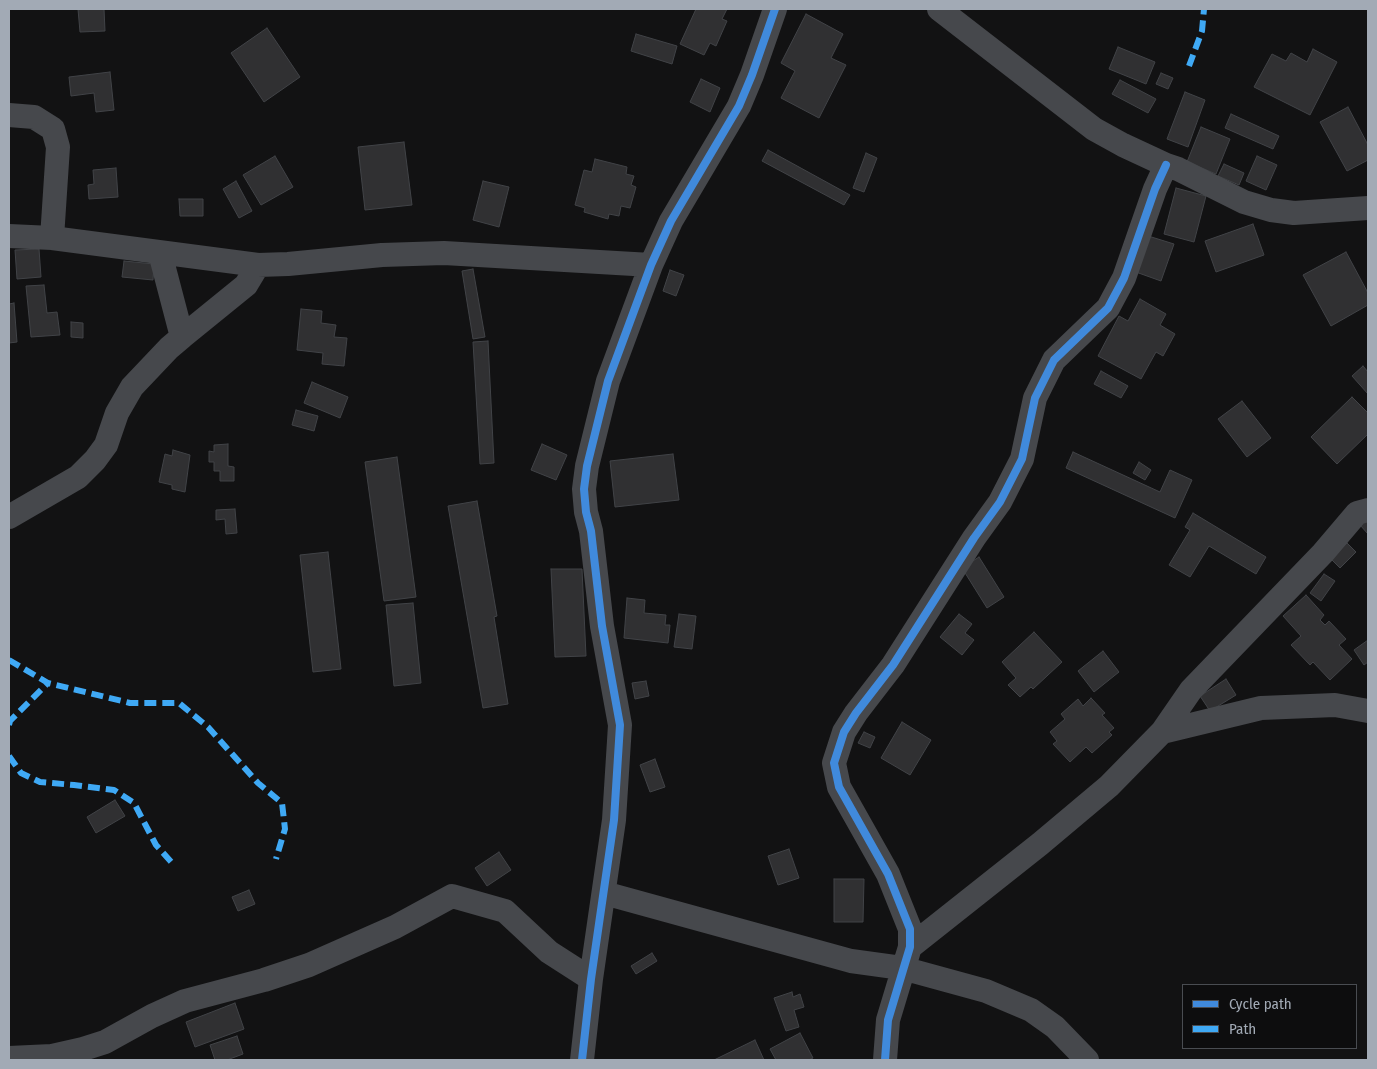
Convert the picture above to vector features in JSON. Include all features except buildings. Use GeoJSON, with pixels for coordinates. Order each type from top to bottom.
{"type":"FeatureCollection","features":[{"type":"Feature","properties":{"kind":"street"},"geometry":{"type":"LineString","coordinates":[[582,1060],[591,980],[614,820],[620,725],[602,626],[591,531],[586,512],[584,490],[587,466],[608,381],[651,265],[671,221],[739,106],[775,9]]}},
{"type":"Feature","properties":{"kind":"street"},"geometry":{"type":"LineString","coordinates":[[939,9],[1094,129],[1244,202],[1271,210],[1294,213],[1368,208]]}},
{"type":"Feature","properties":{"kind":"street"},"geometry":{"type":"LineString","coordinates":[[9,115],[34,117],[53,129],[58,147],[52,238]]}},
{"type":"Feature","properties":{"kind":"street"},"geometry":{"type":"LineString","coordinates":[[885,1060],[888,1020],[906,958],[910,929],[888,874],[839,787],[834,763],[844,732],[856,713],[893,666],[974,538],[1000,502],[1022,459],[1035,398],[1054,360],[1108,308],[1124,278],[1155,189],[1166,165]]}},
{"type":"Feature","properties":{"kind":"street"},"geometry":{"type":"LineString","coordinates":[[9,236],[52,238],[258,265],[288,264],[382,254],[444,253],[651,265]]}},
{"type":"Feature","properties":{"kind":"street"},"geometry":{"type":"LineString","coordinates":[[160,253],[182,337]]}},
{"type":"Feature","properties":{"kind":"street"},"geometry":{"type":"LineString","coordinates":[[9,517],[78,477],[95,460],[106,445],[117,414],[132,387],[169,348],[246,285],[258,265]]}},
{"type":"Feature","properties":{"kind":"street"},"geometry":{"type":"LineString","coordinates":[[906,958],[1109,786],[1162,732],[1191,690],[1323,553],[1357,513],[1368,510]]}},
{"type":"Feature","properties":{"kind":"street"},"geometry":{"type":"LineString","coordinates":[[1162,732],[1261,708],[1335,706],[1368,710]]}},
{"type":"Feature","properties":{"kind":"street"},"geometry":{"type":"LineString","coordinates":[[604,893],[851,962],[906,958],[1031,1010],[1055,1027],[1087,1060]]}},
{"type":"Feature","properties":{"kind":"street"},"geometry":{"type":"LineString","coordinates":[[9,1058],[52,1056],[105,1042],[152,1016],[186,1001],[264,980],[309,965],[396,927],[452,896],[505,911],[549,952],[591,980]]}},
{"type":"Feature","properties":{"kind":"marked path"},"geometry":{"type":"LineString","coordinates":[[1189,66],[1202,31],[1204,9]]}},
{"type":"Feature","properties":{"kind":"marked path"},"geometry":{"type":"LineString","coordinates":[[9,660],[48,683],[130,703],[179,703],[208,727],[258,783],[282,803],[285,829],[276,859]]}},
{"type":"Feature","properties":{"kind":"marked path"},"geometry":{"type":"LineString","coordinates":[[9,725],[10,721],[48,683]]}},
{"type":"Feature","properties":{"kind":"marked path"},"geometry":{"type":"LineString","coordinates":[[9,756],[21,773],[40,782],[114,790],[134,803],[156,845],[174,865]]}},
{"type":"Feature","properties":{"kind":"cycle path"},"geometry":{"type":"LineString","coordinates":[[582,1060],[591,979],[614,820],[620,725],[602,626],[591,531],[586,512],[584,489],[587,466],[608,381],[651,265],[671,221],[739,106],[775,9]]}},
{"type":"Feature","properties":{"kind":"cycle path"},"geometry":{"type":"LineString","coordinates":[[885,1060],[888,1020],[910,947],[910,929],[888,874],[839,787],[834,763],[844,732],[856,713],[893,665],[974,538],[1000,502],[1022,459],[1035,398],[1054,360],[1108,308],[1124,278],[1155,189],[1166,165]]}}]}
